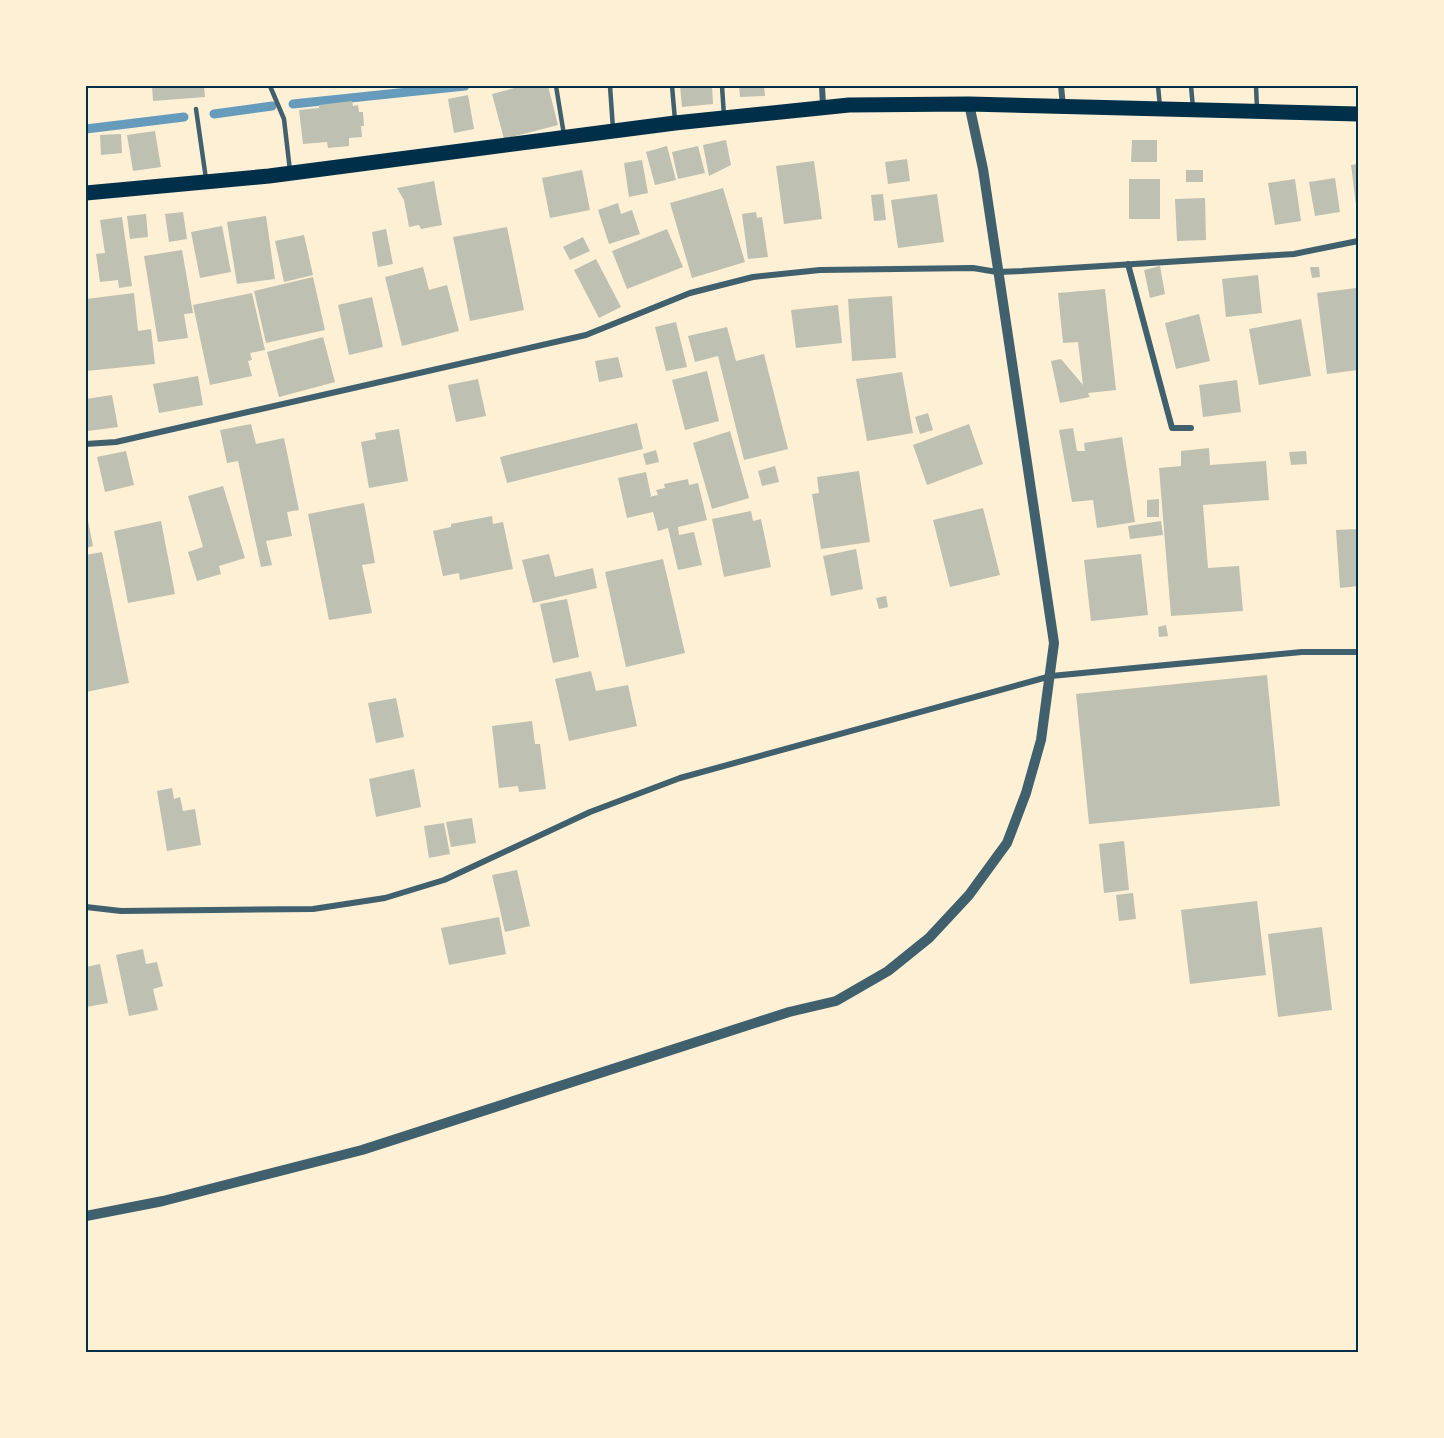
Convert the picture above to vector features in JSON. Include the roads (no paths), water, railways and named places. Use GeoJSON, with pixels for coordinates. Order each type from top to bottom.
{"type":"FeatureCollection","features":[{"type":"Feature","properties":{"kind":"main road"},"geometry":{"type":"LineString","coordinates":[[86,193],[290,174],[675,123],[849,105],[969,104],[1359,114]]}},
{"type":"Feature","properties":{"kind":"street"},"geometry":{"type":"LineString","coordinates":[[822,86],[824,108]]}},
{"type":"Feature","properties":{"kind":"street"},"geometry":{"type":"LineString","coordinates":[[1061,86],[1063,107]]}},
{"type":"Feature","properties":{"kind":"street"},"geometry":{"type":"LineString","coordinates":[[86,1216],[163,1201],[362,1150],[789,1012],[836,1000],[888,971],[929,939],[969,895],[1007,843],[1026,793],[1041,740],[1054,643],[982,169],[969,104]]}},
{"type":"Feature","properties":{"kind":"street"},"geometry":{"type":"LineString","coordinates":[[86,444],[116,442],[586,335],[690,293],[753,277],[820,270],[973,268],[997,272],[1294,254],[1359,241]]}},
{"type":"Feature","properties":{"kind":"street"},"geometry":{"type":"LineString","coordinates":[[1128,264],[1172,428],[1191,428]]}},
{"type":"Feature","properties":{"kind":"street"},"geometry":{"type":"LineString","coordinates":[[86,907],[121,911],[313,909],[385,898],[444,880],[590,812],[680,778],[1051,676],[1291,653],[1359,652]]}},
{"type":"Feature","properties":{"kind":"lane"},"geometry":{"type":"LineString","coordinates":[[270,86],[284,119],[290,174]]}},
{"type":"Feature","properties":{"kind":"lane"},"geometry":{"type":"LineString","coordinates":[[556,86],[565,138]]}},
{"type":"Feature","properties":{"kind":"lane"},"geometry":{"type":"LineString","coordinates":[[610,86],[613,132]]}},
{"type":"Feature","properties":{"kind":"lane"},"geometry":{"type":"LineString","coordinates":[[672,86],[675,123]]}},
{"type":"Feature","properties":{"kind":"lane"},"geometry":{"type":"LineString","coordinates":[[722,86],[725,118]]}},
{"type":"Feature","properties":{"kind":"lane"},"geometry":{"type":"LineString","coordinates":[[1158,86],[1160,109]]}},
{"type":"Feature","properties":{"kind":"lane"},"geometry":{"type":"LineString","coordinates":[[1191,86],[1193,110]]}},
{"type":"Feature","properties":{"kind":"lane"},"geometry":{"type":"LineString","coordinates":[[1256,86],[1257,112]]}},
{"type":"Feature","properties":{"kind":"lane"},"geometry":{"type":"LineString","coordinates":[[196,109],[207,182]]}},
{"type":"Feature","properties":{"kind":"waterway"},"geometry":{"type":"LineString","coordinates":[[293,104],[465,86]]}},
{"type":"Feature","properties":{"kind":"waterway"},"geometry":{"type":"LineString","coordinates":[[214,114],[272,106]]}},
{"type":"Feature","properties":{"kind":"waterway"},"geometry":{"type":"LineString","coordinates":[[86,129],[184,117]]}}]}
